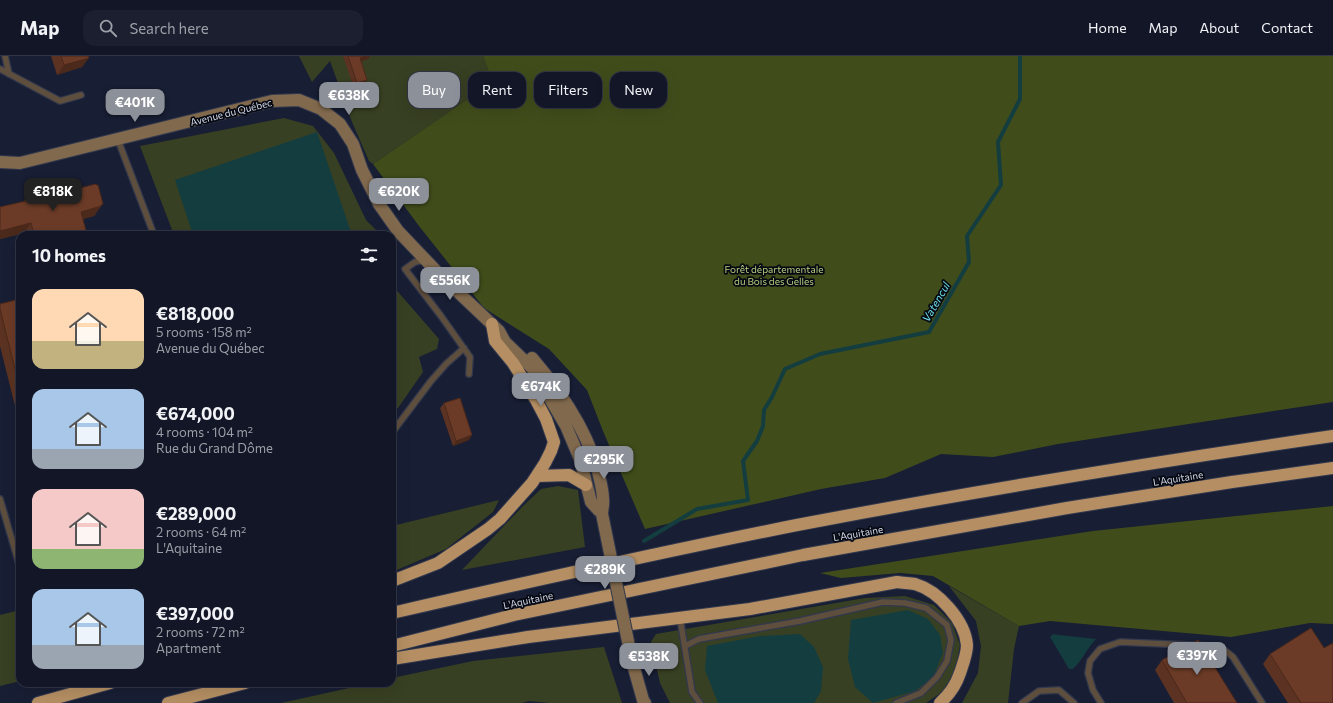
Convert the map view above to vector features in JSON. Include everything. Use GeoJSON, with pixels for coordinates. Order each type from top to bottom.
{"type":"FeatureCollection","features":[{"type":"Feature","properties":{"kind":"highway"},"geometry":{"type":"LineString","coordinates":[[396,579],[438,563],[475,539],[500,519],[537,476],[545,464],[554,442],[546,419],[536,400],[513,364],[495,341],[496,327]]}},
{"type":"Feature","properties":{"kind":"highway","name":"L'Aquitaine"},"geometry":{"type":"LineString","coordinates":[[396,612],[586,569],[796,526],[1061,477],[1333,436]]}},
{"type":"Feature","properties":{"kind":"highway","name":"L'Aquitaine"},"geometry":{"type":"LineString","coordinates":[[396,645],[514,615],[803,555],[1075,506],[1333,468]]}},
{"type":"Feature","properties":{"kind":"highway"},"geometry":{"type":"LineString","coordinates":[[537,476],[569,475],[586,485]]}},
{"type":"Feature","properties":{"kind":"highway"},"geometry":{"type":"LineString","coordinates":[[396,658],[528,637],[750,609],[896,582],[916,585],[931,592],[944,602],[954,614],[962,628],[966,645],[964,662],[957,681],[949,696],[940,703]]}},
{"type":"Feature","properties":{"kind":"highway"},"geometry":{"type":"LineString","coordinates":[[38,703],[96,687]]}},
{"type":"Feature","properties":{"kind":"highway"},"geometry":{"type":"LineString","coordinates":[[168,703],[230,687]]}},
{"type":"Feature","properties":{"kind":"street","name":"Avenue du Québec"},"geometry":{"type":"LineString","coordinates":[[0,162],[20,163],[272,101],[299,100],[321,109],[340,124],[353,144],[362,170],[379,204],[398,231],[425,260],[496,327]]}},
{"type":"Feature","properties":{"kind":"street"},"geometry":{"type":"LineString","coordinates":[[496,327],[505,342],[532,368],[566,426],[580,458],[591,502],[602,514]]}},
{"type":"Feature","properties":{"kind":"street"},"geometry":{"type":"LineString","coordinates":[[496,327],[510,335],[546,374],[576,419],[592,454],[599,475],[604,499],[602,514],[632,661],[644,702]]}},
{"type":"Feature","properties":{"kind":"street"},"geometry":{"type":"LineString","coordinates":[[586,485],[596,489],[604,499]]}},
{"type":"Feature","properties":{"kind":"lane"},"geometry":{"type":"LineString","coordinates":[[4,56],[9,74]]}},
{"type":"Feature","properties":{"kind":"lane"},"geometry":{"type":"LineString","coordinates":[[0,69],[60,101],[81,95]]}},
{"type":"Feature","properties":{"kind":"lane"},"geometry":{"type":"LineString","coordinates":[[118,140],[152,231]]}},
{"type":"Feature","properties":{"kind":"lane"},"geometry":{"type":"LineString","coordinates":[[425,260],[416,262],[405,269],[470,357],[468,374]]}},
{"type":"Feature","properties":{"kind":"lane"},"geometry":{"type":"LineString","coordinates":[[396,427],[431,381],[446,364],[464,348]]}},
{"type":"Feature","properties":{"kind":"lane"},"geometry":{"type":"LineString","coordinates":[[0,499],[16,554]]}},
{"type":"Feature","properties":{"kind":"lane"},"geometry":{"type":"LineString","coordinates":[[685,646],[699,639],[800,621],[883,602],[905,603],[926,608],[947,625],[951,640],[947,660],[937,677],[921,693],[896,703]]}},
{"type":"Feature","properties":{"kind":"lane"},"geometry":{"type":"LineString","coordinates":[[680,618],[692,692],[700,703]]}},
{"type":"Feature","properties":{"kind":"lane"},"geometry":{"type":"LineString","coordinates":[[1101,703],[1093,690],[1088,673],[1090,661],[1100,649],[1120,642],[1212,646],[1223,649],[1232,657],[1262,703]]}},
{"type":"Feature","properties":{"kind":"lane"},"geometry":{"type":"LineString","coordinates":[[1022,703],[1039,691],[1059,690],[1074,703]]}},
{"type":"Feature","properties":{"kind":"shaded area"},"geometry":{"type":"Polygon","coordinates":[[[299,56],[483,56],[489,72],[468,72],[468,99],[460,104],[460,72],[408,72],[408,108],[455,108],[373,164],[369,161],[352,122],[330,61],[312,82],[299,56]]]}},
{"type":"Feature","properties":{"kind":"shaded area"},"geometry":{"type":"Polygon","coordinates":[[[284,118],[313,126],[334,153],[366,220],[377,231],[172,231],[140,146],[284,118]]]}},
{"type":"Feature","properties":{"kind":"shaded area"},"geometry":{"type":"Polygon","coordinates":[[[317,132],[351,231],[192,231],[175,180],[317,132]]]}},
{"type":"Feature","properties":{"kind":"shaded area"},"geometry":{"type":"Polygon","coordinates":[[[396,290],[439,339],[437,349],[419,357],[423,372],[398,408],[396,408],[396,290]]]}},
{"type":"Feature","properties":{"kind":"shaded area"},"geometry":{"type":"Polygon","coordinates":[[[558,486],[578,490],[585,547],[462,570],[541,489],[558,486]]]}},
{"type":"Feature","properties":{"kind":"shaded area"},"geometry":{"type":"Polygon","coordinates":[[[499,500],[493,512],[446,549],[396,570],[396,525],[499,500]]]}},
{"type":"Feature","properties":{"kind":"shaded area"},"geometry":{"type":"Polygon","coordinates":[[[949,586],[1019,626],[1014,649],[1008,703],[962,703],[978,673],[981,646],[976,621],[949,586]]]}},
{"type":"Feature","properties":{"kind":"shaded area"},"geometry":{"type":"Polygon","coordinates":[[[905,596],[934,605],[952,623],[960,645],[955,673],[942,692],[926,703],[670,703],[660,683],[651,642],[656,634],[865,598],[905,596]]]}},
{"type":"Feature","properties":{"kind":"shaded area"},"geometry":{"type":"Polygon","coordinates":[[[908,610],[928,619],[940,635],[943,653],[933,677],[915,691],[873,703],[855,687],[848,659],[851,620],[908,610]]]}},
{"type":"Feature","properties":{"kind":"shaded area"},"geometry":{"type":"Polygon","coordinates":[[[16,611],[16,682],[0,686],[0,615],[16,611]]]}},
{"type":"Feature","properties":{"kind":"shaded area"},"geometry":{"type":"Polygon","coordinates":[[[800,634],[814,647],[823,667],[821,691],[814,703],[718,703],[705,670],[707,646],[760,636],[800,634]]]}},
{"type":"Feature","properties":{"kind":"shaded area"},"geometry":{"type":"Polygon","coordinates":[[[1053,634],[1096,639],[1076,666],[1073,669],[1069,669],[1050,637],[1053,634]]]}},
{"type":"Feature","properties":{"kind":"shaded area"},"geometry":{"type":"Polygon","coordinates":[[[604,647],[622,703],[550,703],[529,701],[521,703],[281,703],[354,687],[396,687],[396,677],[473,661],[604,647]]]}},
{"type":"Feature","properties":{"kind":"green space","name":"Forêt départementale du Bois des Gelles"},"geometry":{"type":"Polygon","coordinates":[[[483,56],[1333,56],[1333,402],[1058,444],[993,457],[941,454],[885,478],[821,489],[645,529],[587,390],[549,349],[484,308],[419,226],[373,164],[455,108],[460,108],[460,104],[468,99],[468,108],[526,108],[526,72],[489,72],[483,56]]]}},
{"type":"Feature","properties":{"kind":"green space"},"geometry":{"type":"Polygon","coordinates":[[[1333,506],[1333,624],[1310,623],[1231,637],[1050,621],[1019,626],[933,576],[900,573],[841,578],[820,573],[1093,531],[1333,506]]]}},
{"type":"Feature","properties":{"kind":"building"},"geometry":{"type":"Polygon","coordinates":[[[61,56],[88,56],[89,58],[64,65],[61,56]]]}},
{"type":"Feature","properties":{"kind":"building"},"geometry":{"type":"Polygon","coordinates":[[[348,56],[366,56],[360,58],[367,80],[357,83],[348,56]]]}},
{"type":"Feature","properties":{"kind":"building"},"geometry":{"type":"Polygon","coordinates":[[[96,184],[98,185],[103,204],[81,212],[86,231],[33,231],[31,223],[0,231],[0,207],[26,201],[27,195],[33,194],[34,186],[39,193],[45,192],[48,196],[96,184]]]}},
{"type":"Feature","properties":{"kind":"building"},"geometry":{"type":"Polygon","coordinates":[[[16,300],[16,373],[0,309],[0,304],[16,300]]]}},
{"type":"Feature","properties":{"kind":"building"},"geometry":{"type":"Polygon","coordinates":[[[460,398],[472,435],[456,441],[444,403],[460,398]]]}},
{"type":"Feature","properties":{"kind":"building"},"geometry":{"type":"Polygon","coordinates":[[[1311,628],[1324,648],[1333,643],[1333,703],[1301,703],[1270,654],[1311,628]]]}},
{"type":"Feature","properties":{"kind":"building"},"geometry":{"type":"Polygon","coordinates":[[[1198,640],[1237,703],[1187,703],[1162,660],[1198,640]]]}},
{"type":"Feature","properties":{"kind":"waterway","name":"Vatencul"},"geometry":{"type":"LineString","coordinates":[[644,541],[697,509],[748,500],[743,461],[757,441],[763,426],[764,410],[785,369],[820,354],[929,332],[969,262],[967,236],[1001,185],[998,142],[1020,99],[1020,56]]}}]}
